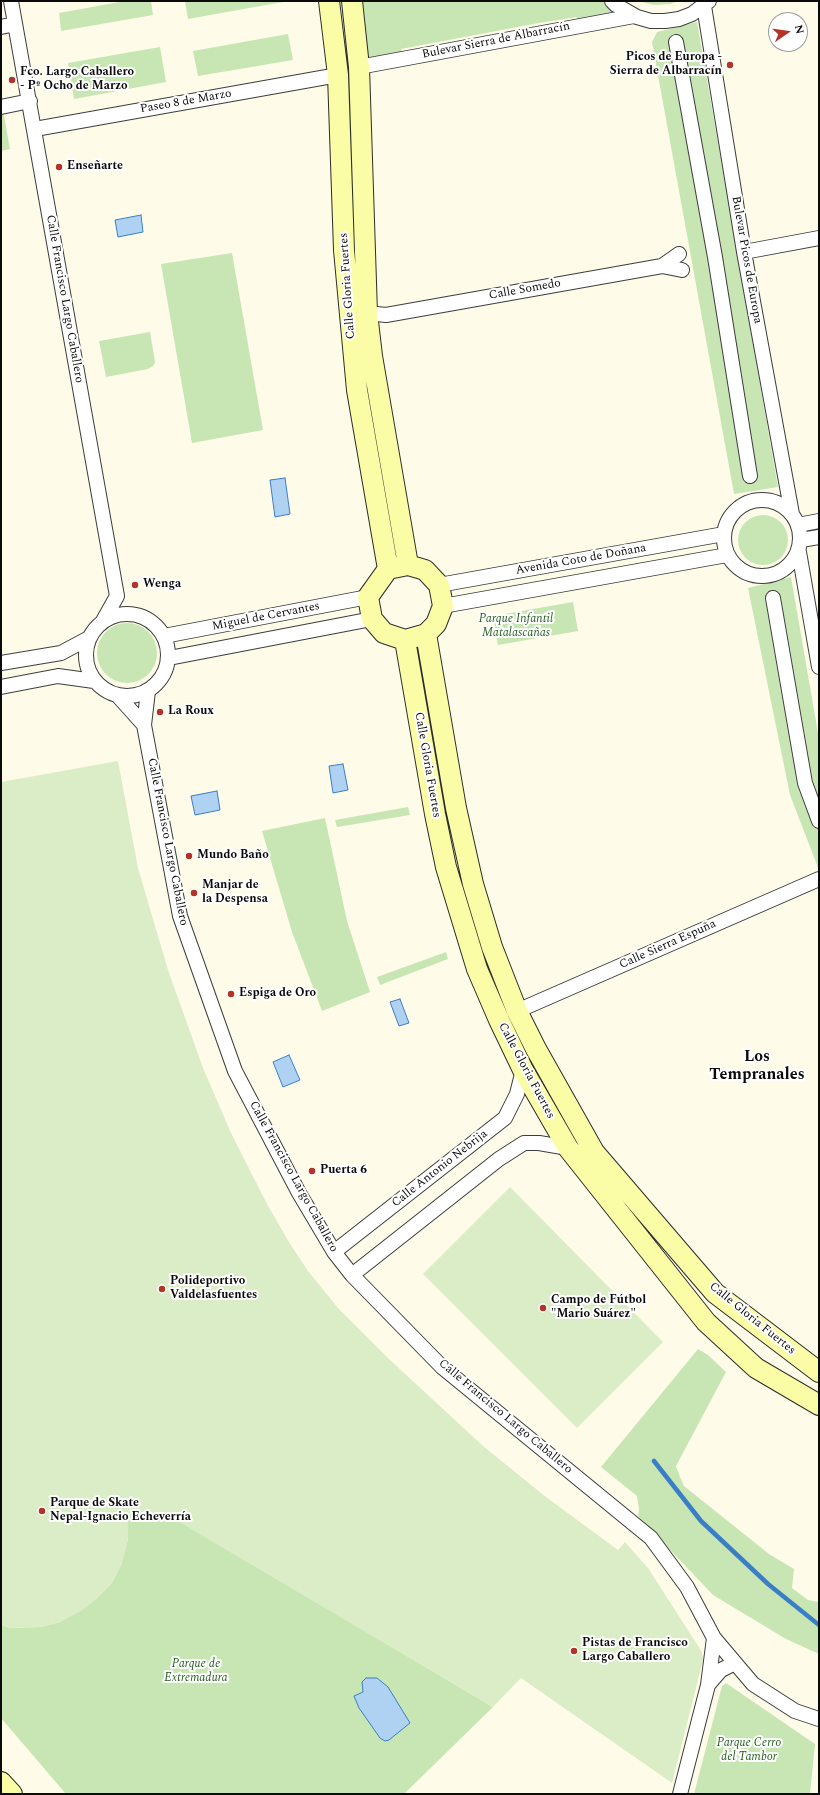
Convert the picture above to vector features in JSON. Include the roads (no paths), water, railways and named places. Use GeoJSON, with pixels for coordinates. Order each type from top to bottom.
{"type":"FeatureCollection","features":[{"type":"Feature","properties":{"kind":"main road","name":"Calle Gloria Fuertes"},"geometry":{"type":"LineString","coordinates":[[329,1],[338,75],[344,250],[357,390],[388,569]]}},
{"type":"Feature","properties":{"kind":"main road","name":"Calle Gloria Fuertes"},"geometry":{"type":"LineString","coordinates":[[352,1],[359,67],[374,319],[393,484],[408,565]]}},
{"type":"Feature","properties":{"kind":"main road"},"geometry":{"type":"LineString","coordinates":[[408,565],[425,570],[439,585],[443,606],[436,624],[426,634],[405,640],[384,633],[372,619],[368,598],[388,569],[408,565]]}},
{"type":"Feature","properties":{"kind":"main road","name":"Calle Gloria Fuertes"},"geometry":{"type":"LineString","coordinates":[[426,634],[456,808],[473,884],[492,947],[517,1011],[595,1153],[715,1293],[819,1372]]}},
{"type":"Feature","properties":{"kind":"main road","name":"Calle Gloria Fuertes"},"geometry":{"type":"LineString","coordinates":[[405,640],[435,814],[446,868],[477,969],[523,1070],[568,1148],[706,1322],[756,1368],[819,1405]]}},
{"type":"Feature","properties":{"kind":"main road"},"geometry":{"type":"LineString","coordinates":[[1,1782],[12,1794]]}},
{"type":"Feature","properties":{"kind":"street","name":"Calle Francisco Largo Caballero"},"geometry":{"type":"LineString","coordinates":[[11,1],[117,596]]}},
{"type":"Feature","properties":{"kind":"street"},"geometry":{"type":"LineString","coordinates":[[612,1],[634,16],[651,20],[665,21],[679,19],[692,14],[707,4],[721,1]]}},
{"type":"Feature","properties":{"kind":"street","name":"Bulevar Picos de Europa"},"geometry":{"type":"LineString","coordinates":[[707,4],[744,252],[795,520]]}},
{"type":"Feature","properties":{"kind":"street","name":"Bulevar Sierra de Albarracín"},"geometry":{"type":"LineString","coordinates":[[359,67],[634,16]]}},
{"type":"Feature","properties":{"kind":"street"},"geometry":{"type":"LineString","coordinates":[[1,27],[16,24]]}},
{"type":"Feature","properties":{"kind":"street"},"geometry":{"type":"LineString","coordinates":[[676,42],[715,257],[750,476]]}},
{"type":"Feature","properties":{"kind":"street","name":"Paseo 8 de Marzo"},"geometry":{"type":"LineString","coordinates":[[34,129],[338,75]]}},
{"type":"Feature","properties":{"kind":"street"},"geometry":{"type":"LineString","coordinates":[[1,107],[30,101]]}},
{"type":"Feature","properties":{"kind":"street"},"geometry":{"type":"LineString","coordinates":[[744,252],[819,238]]}},
{"type":"Feature","properties":{"kind":"street"},"geometry":{"type":"LineString","coordinates":[[662,266],[679,254]]}},
{"type":"Feature","properties":{"kind":"street","name":"Calle Somedo"},"geometry":{"type":"LineString","coordinates":[[374,319],[662,266],[682,270]]}},
{"type":"Feature","properties":{"kind":"street"},"geometry":{"type":"LineString","coordinates":[[819,537],[800,546],[784,570],[757,577],[735,566],[727,555],[724,534],[728,522],[740,507],[756,501],[776,502],[795,520],[800,546],[819,667]]}},
{"type":"Feature","properties":{"kind":"street"},"geometry":{"type":"LineString","coordinates":[[795,520],[819,521]]}},
{"type":"Feature","properties":{"kind":"street","name":"Avenida Coto de Doñana"},"geometry":{"type":"LineString","coordinates":[[439,585],[724,534]]}},
{"type":"Feature","properties":{"kind":"street","name":"Avenida Coto de Doñana"},"geometry":{"type":"LineString","coordinates":[[443,606],[727,555]]}},
{"type":"Feature","properties":{"kind":"street"},"geometry":{"type":"LineString","coordinates":[[117,596],[141,616],[155,625],[164,636],[168,646],[169,658],[164,675],[148,691],[132,697],[118,696],[104,690],[94,681],[86,660],[89,638],[103,621],[117,596]]}},
{"type":"Feature","properties":{"kind":"street","name":"Miguel de Cervantes"},"geometry":{"type":"LineString","coordinates":[[164,636],[368,598]]}},
{"type":"Feature","properties":{"kind":"street"},"geometry":{"type":"LineString","coordinates":[[774,598],[805,783],[819,821]]}},
{"type":"Feature","properties":{"kind":"street"},"geometry":{"type":"LineString","coordinates":[[103,621],[121,614],[141,616]]}},
{"type":"Feature","properties":{"kind":"street","name":"Miguel de Cervantes"},"geometry":{"type":"LineString","coordinates":[[169,658],[372,619]]}},
{"type":"Feature","properties":{"kind":"street"},"geometry":{"type":"LineString","coordinates":[[1,663],[61,653],[89,638]]}},
{"type":"Feature","properties":{"kind":"street"},"geometry":{"type":"LineString","coordinates":[[1,687],[58,676],[94,681]]}},
{"type":"Feature","properties":{"kind":"street","name":"Calle Francisco Largo Caballero"},"geometry":{"type":"LineString","coordinates":[[148,691],[144,724],[180,916],[235,1071],[299,1193],[334,1252],[352,1275],[442,1367],[651,1538],[687,1587],[714,1638],[753,1684],[795,1711],[819,1719]]}},
{"type":"Feature","properties":{"kind":"street"},"geometry":{"type":"LineString","coordinates":[[118,696],[144,724]]}},
{"type":"Feature","properties":{"kind":"street","name":"Calle Sierra Espuña"},"geometry":{"type":"LineString","coordinates":[[517,1011],[819,879]]}},
{"type":"Feature","properties":{"kind":"street","name":"Calle Antonio Nebrija"},"geometry":{"type":"LineString","coordinates":[[334,1252],[505,1118],[517,1094],[523,1070]]}},
{"type":"Feature","properties":{"kind":"street"},"geometry":{"type":"LineString","coordinates":[[352,1275],[499,1159],[524,1143],[539,1143],[568,1148]]}},
{"type":"Feature","properties":{"kind":"street"},"geometry":{"type":"LineString","coordinates":[[680,1794],[708,1685],[714,1638]]}},
{"type":"Feature","properties":{"kind":"street"},"geometry":{"type":"LineString","coordinates":[[708,1685],[721,1670],[735,1663]]}},
{"type":"Feature","properties":{"kind":"water"},"geometry":{"type":"Polygon","coordinates":[[[141,215],[143,232],[118,237],[115,220],[141,215]]]}},
{"type":"Feature","properties":{"kind":"water"},"geometry":{"type":"Polygon","coordinates":[[[285,478],[290,514],[275,517],[270,480],[285,478]]]}},
{"type":"Feature","properties":{"kind":"water"},"geometry":{"type":"Polygon","coordinates":[[[343,764],[348,790],[333,793],[329,766],[343,764]]]}},
{"type":"Feature","properties":{"kind":"water"},"geometry":{"type":"Polygon","coordinates":[[[217,791],[220,810],[195,815],[191,796],[217,791]]]}},
{"type":"Feature","properties":{"kind":"water"},"geometry":{"type":"Polygon","coordinates":[[[400,999],[409,1023],[399,1026],[390,1002],[400,999]]]}},
{"type":"Feature","properties":{"kind":"water"},"geometry":{"type":"Polygon","coordinates":[[[289,1055],[300,1080],[283,1087],[273,1062],[289,1055]]]}},
{"type":"Feature","properties":{"kind":"water"},"geometry":{"type":"Polygon","coordinates":[[[366,1678],[377,1678],[388,1687],[410,1723],[389,1740],[385,1741],[380,1738],[359,1708],[354,1696],[363,1692],[362,1682],[366,1678]]]}},
{"type":"Feature","properties":{"kind":"waterway"},"geometry":{"type":"LineString","coordinates":[[654,1461],[701,1521],[768,1584],[819,1625]]}},
{"type":"Feature","properties":{"kind":"place","name":"Picos de Europa - Sierra de Albarracín"},"geometry":{"type":"Point","coordinates":[730,65]}},
{"type":"Feature","properties":{"kind":"place","name":"Fco. Largo Caballero - Pº Ocho de Marzo"},"geometry":{"type":"Point","coordinates":[12,80]}},
{"type":"Feature","properties":{"kind":"place","name":"Enseñarte"},"geometry":{"type":"Point","coordinates":[59,167]}},
{"type":"Feature","properties":{"kind":"place","name":"Wenga"},"geometry":{"type":"Point","coordinates":[135,585]}},
{"type":"Feature","properties":{"kind":"place","name":"La Roux"},"geometry":{"type":"Point","coordinates":[160,712]}},
{"type":"Feature","properties":{"kind":"place","name":"Mundo Baño"},"geometry":{"type":"Point","coordinates":[189,856]}},
{"type":"Feature","properties":{"kind":"place","name":"Manjar de la Despensa"},"geometry":{"type":"Point","coordinates":[194,893]}},
{"type":"Feature","properties":{"kind":"place","name":"Espiga de Oro"},"geometry":{"type":"Point","coordinates":[231,994]}},
{"type":"Feature","properties":{"kind":"place","name":"Puerta 6"},"geometry":{"type":"Point","coordinates":[312,1171]}},
{"type":"Feature","properties":{"kind":"place","name":"Polideportivo Valdelasfuentes"},"geometry":{"type":"Point","coordinates":[162,1289]}},
{"type":"Feature","properties":{"kind":"place","name":"Campo de Fútbol \"Mario Suárez\""},"geometry":{"type":"Point","coordinates":[543,1308]}},
{"type":"Feature","properties":{"kind":"place","name":"Parque de Skate Nepal-Ignacio Echeverría"},"geometry":{"type":"Point","coordinates":[42,1511]}},
{"type":"Feature","properties":{"kind":"place","name":"Pistas de Francisco Largo Caballero"},"geometry":{"type":"Point","coordinates":[574,1651]}},
{"type":"Feature","properties":{"kind":"district","name":"Los Tempranales"},"geometry":{"type":"Point","coordinates":[757,1067]}},
{"type":"Feature","properties":{"kind":"park label","name":"Parque Infantil Matalascañas"},"geometry":{"type":"Point","coordinates":[516,627]}},
{"type":"Feature","properties":{"kind":"park label","name":"Parque de Extremadura"},"geometry":{"type":"Point","coordinates":[196,1672]}},
{"type":"Feature","properties":{"kind":"park label","name":"Parque Cerro del Tambor"},"geometry":{"type":"Point","coordinates":[749,1751]}}]}
